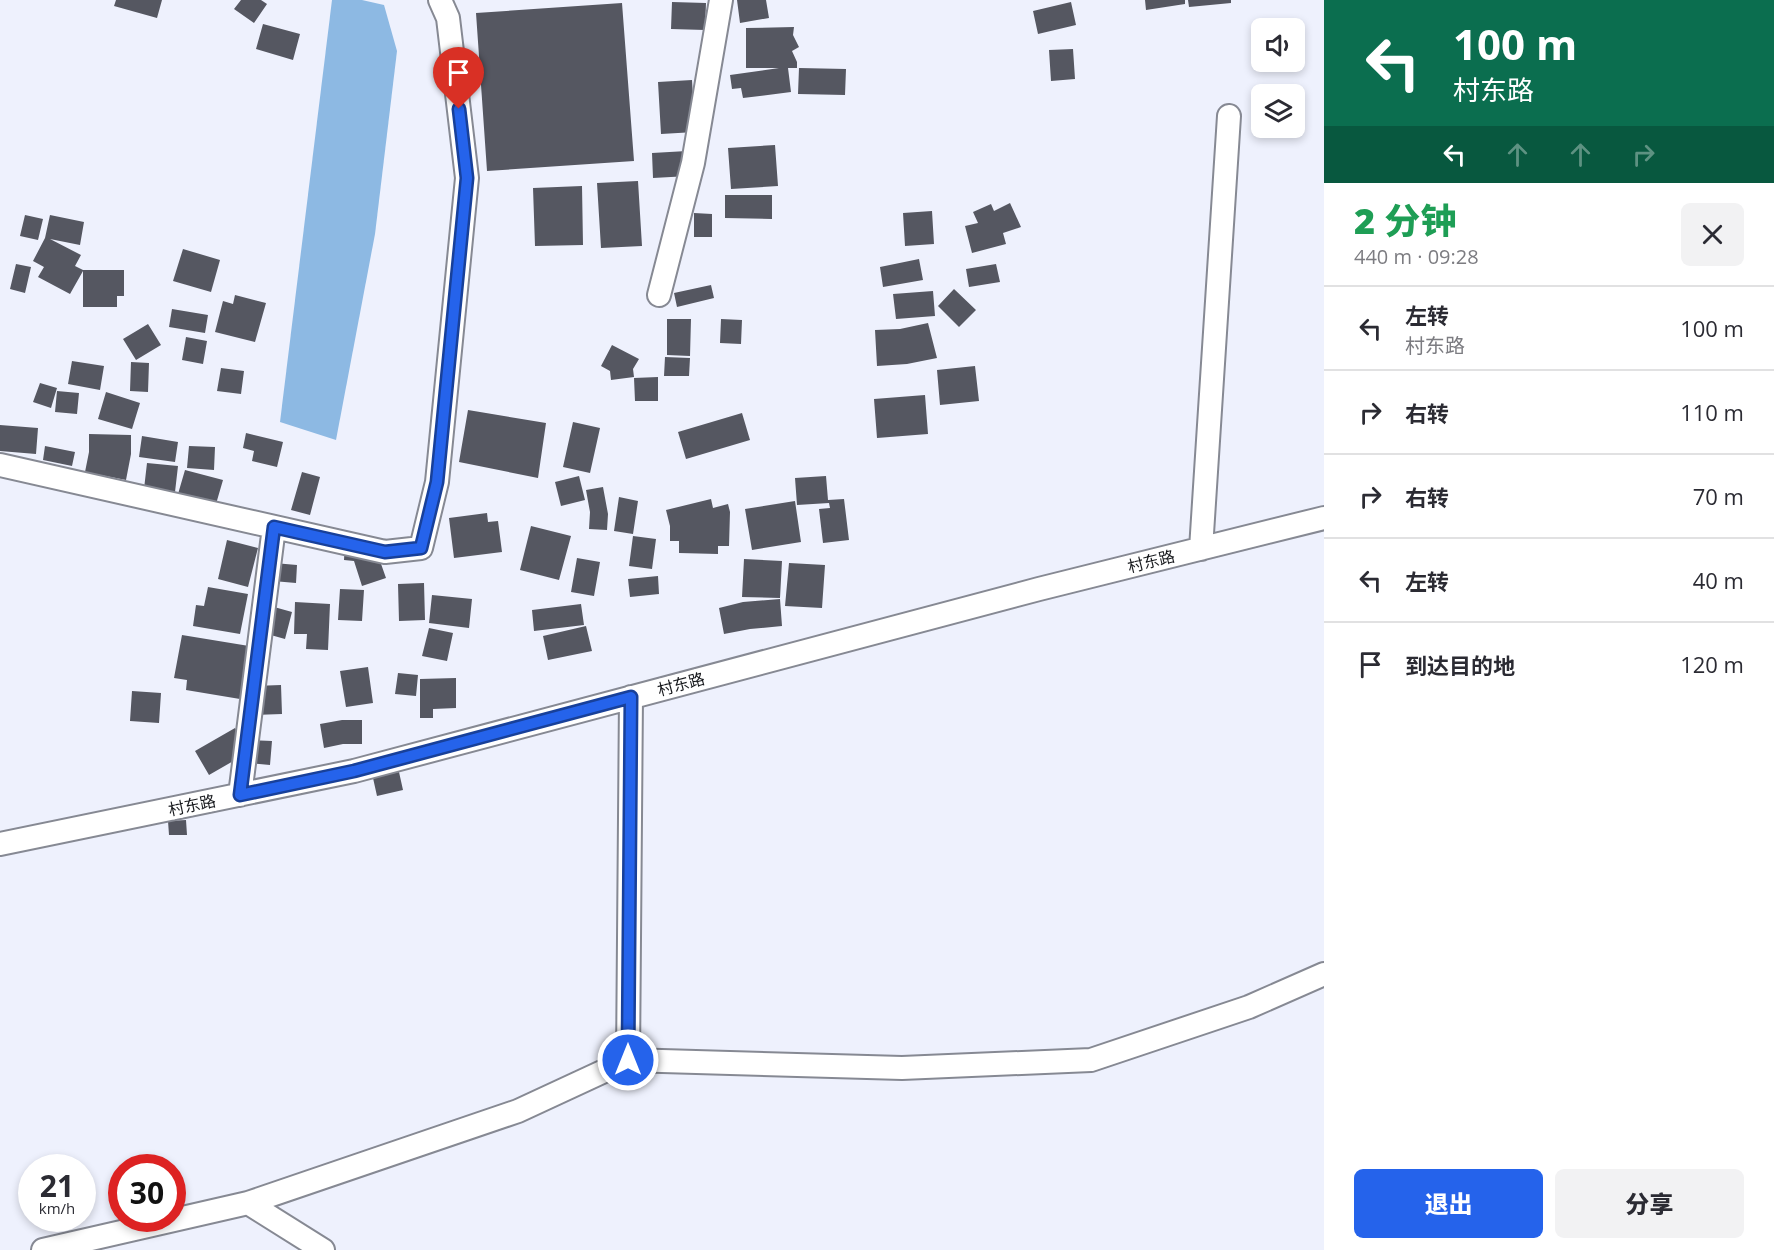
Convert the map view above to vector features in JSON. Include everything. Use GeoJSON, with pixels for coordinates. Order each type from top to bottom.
{"type":"FeatureCollection","features":[{"type":"Feature","properties":{"kind":"street"},"geometry":{"type":"LineString","coordinates":[[0,465],[385,552],[421,548],[437,482],[467,178],[448,18],[440,0]]}},
{"type":"Feature","properties":{"kind":"street"},"geometry":{"type":"LineString","coordinates":[[659,295],[693,163],[721,0]]}},
{"type":"Feature","properties":{"kind":"street"},"geometry":{"type":"LineString","coordinates":[[1201,549],[1229,116]]}},
{"type":"Feature","properties":{"kind":"street","name":"村东路"},"geometry":{"type":"LineString","coordinates":[[0,844],[354,771],[1039,589],[1324,518]]}},
{"type":"Feature","properties":{"kind":"street"},"geometry":{"type":"LineString","coordinates":[[240,795],[274,527]]}},
{"type":"Feature","properties":{"kind":"street"},"geometry":{"type":"LineString","coordinates":[[628,1060],[631,697]]}},
{"type":"Feature","properties":{"kind":"street"},"geometry":{"type":"LineString","coordinates":[[43,1250],[248,1203],[518,1111],[628,1060],[902,1068],[1091,1060],[1249,1007],[1324,974]]}},
{"type":"Feature","properties":{"kind":"street"},"geometry":{"type":"LineString","coordinates":[[248,1203],[323,1250]]}},
{"type":"Feature","properties":{"kind":"water"},"geometry":{"type":"Polygon","coordinates":[[[332,0],[362,0],[384,5],[397,51],[375,234],[336,440],[280,422],[332,0]]]}},
{"type":"Feature","properties":{"kind":"building"},"geometry":{"type":"Polygon","coordinates":[[[116,0],[162,0],[157,18],[114,6],[116,0]]]}},
{"type":"Feature","properties":{"kind":"building"},"geometry":{"type":"Polygon","coordinates":[[[241,0],[261,0],[267,4],[254,23],[234,9],[241,0]]]}},
{"type":"Feature","properties":{"kind":"building"},"geometry":{"type":"Polygon","coordinates":[[[737,0],[766,0],[769,18],[740,23],[737,0]]]}},
{"type":"Feature","properties":{"kind":"building"},"geometry":{"type":"Polygon","coordinates":[[[1145,0],[1185,0],[1185,4],[1146,10],[1145,0]]]}},
{"type":"Feature","properties":{"kind":"building"},"geometry":{"type":"Polygon","coordinates":[[[1188,0],[1231,0],[1231,3],[1189,7],[1188,0]]]}},
{"type":"Feature","properties":{"kind":"building"},"geometry":{"type":"Polygon","coordinates":[[[672,2],[706,3],[705,30],[671,29],[672,2]]]}},
{"type":"Feature","properties":{"kind":"building"},"geometry":{"type":"Polygon","coordinates":[[[1071,2],[1076,25],[1038,34],[1033,11],[1071,2]]]}},
{"type":"Feature","properties":{"kind":"building"},"geometry":{"type":"Polygon","coordinates":[[[622,3],[634,161],[487,171],[476,13],[622,3]]]}},
{"type":"Feature","properties":{"kind":"building"},"geometry":{"type":"Polygon","coordinates":[[[263,24],[300,34],[293,60],[256,49],[263,24]]]}},
{"type":"Feature","properties":{"kind":"building"},"geometry":{"type":"Polygon","coordinates":[[[794,27],[793,35],[799,47],[792,51],[797,68],[788,68],[791,92],[743,98],[741,88],[732,89],[730,75],[779,68],[746,68],[746,28],[794,27]]]}},
{"type":"Feature","properties":{"kind":"building"},"geometry":{"type":"Polygon","coordinates":[[[1073,49],[1075,79],[1051,81],[1049,50],[1073,49]]]}},
{"type":"Feature","properties":{"kind":"building"},"geometry":{"type":"Polygon","coordinates":[[[799,68],[846,69],[845,95],[798,94],[799,68]]]}},
{"type":"Feature","properties":{"kind":"building"},"geometry":{"type":"Polygon","coordinates":[[[692,80],[695,132],[661,134],[658,82],[692,80]]]}},
{"type":"Feature","properties":{"kind":"building"},"geometry":{"type":"Polygon","coordinates":[[[775,145],[778,186],[731,189],[728,148],[775,145]]]}},
{"type":"Feature","properties":{"kind":"building"},"geometry":{"type":"Polygon","coordinates":[[[687,151],[689,176],[653,178],[652,153],[687,151]]]}},
{"type":"Feature","properties":{"kind":"building"},"geometry":{"type":"Polygon","coordinates":[[[638,181],[642,246],[601,248],[597,183],[638,181]]]}},
{"type":"Feature","properties":{"kind":"building"},"geometry":{"type":"Polygon","coordinates":[[[582,186],[583,245],[535,246],[533,188],[582,186]]]}},
{"type":"Feature","properties":{"kind":"building"},"geometry":{"type":"Polygon","coordinates":[[[725,195],[772,195],[772,219],[725,218],[725,195]]]}},
{"type":"Feature","properties":{"kind":"building"},"geometry":{"type":"Polygon","coordinates":[[[1010,203],[1021,227],[1003,233],[1006,244],[972,253],[965,226],[978,223],[973,212],[991,204],[994,211],[1010,203]]]}},
{"type":"Feature","properties":{"kind":"building"},"geometry":{"type":"Polygon","coordinates":[[[932,211],[934,244],[905,246],[903,213],[932,211]]]}},
{"type":"Feature","properties":{"kind":"building"},"geometry":{"type":"Polygon","coordinates":[[[694,213],[712,214],[712,237],[694,237],[694,213]]]}},
{"type":"Feature","properties":{"kind":"building"},"geometry":{"type":"Polygon","coordinates":[[[25,215],[43,219],[38,240],[20,236],[25,215]]]}},
{"type":"Feature","properties":{"kind":"building"},"geometry":{"type":"Polygon","coordinates":[[[50,215],[84,222],[80,245],[50,239],[81,255],[75,266],[83,270],[124,270],[124,296],[117,296],[117,307],[83,307],[83,271],[70,294],[38,277],[44,267],[33,261],[45,238],[50,215]]]}},
{"type":"Feature","properties":{"kind":"building"},"geometry":{"type":"Polygon","coordinates":[[[183,249],[220,260],[211,292],[173,281],[183,249]]]}},
{"type":"Feature","properties":{"kind":"building"},"geometry":{"type":"Polygon","coordinates":[[[919,259],[923,280],[883,287],[880,267],[919,259]]]}},
{"type":"Feature","properties":{"kind":"building"},"geometry":{"type":"Polygon","coordinates":[[[16,264],[31,267],[25,293],[10,289],[16,264]]]}},
{"type":"Feature","properties":{"kind":"building"},"geometry":{"type":"Polygon","coordinates":[[[996,264],[1000,282],[969,287],[966,269],[996,264]]]}},
{"type":"Feature","properties":{"kind":"building"},"geometry":{"type":"Polygon","coordinates":[[[711,285],[714,298],[677,307],[674,293],[711,285]]]}},
{"type":"Feature","properties":{"kind":"building"},"geometry":{"type":"Polygon","coordinates":[[[954,289],[976,310],[959,327],[938,306],[954,289]]]}},
{"type":"Feature","properties":{"kind":"building"},"geometry":{"type":"Polygon","coordinates":[[[933,291],[935,316],[896,319],[893,294],[933,291]]]}},
{"type":"Feature","properties":{"kind":"building"},"geometry":{"type":"Polygon","coordinates":[[[235,295],[266,303],[255,342],[215,332],[223,301],[233,304],[235,295]]]}},
{"type":"Feature","properties":{"kind":"building"},"geometry":{"type":"Polygon","coordinates":[[[172,309],[208,315],[205,333],[169,327],[172,309]]]}},
{"type":"Feature","properties":{"kind":"building"},"geometry":{"type":"Polygon","coordinates":[[[667,319],[691,319],[690,356],[667,355],[667,319]]]}},
{"type":"Feature","properties":{"kind":"building"},"geometry":{"type":"Polygon","coordinates":[[[721,319],[742,320],[741,344],[720,343],[721,319]]]}},
{"type":"Feature","properties":{"kind":"building"},"geometry":{"type":"Polygon","coordinates":[[[928,323],[937,358],[907,364],[877,366],[875,330],[900,329],[928,323]]]}},
{"type":"Feature","properties":{"kind":"building"},"geometry":{"type":"Polygon","coordinates":[[[148,324],[161,345],[136,360],[123,339],[148,324]]]}},
{"type":"Feature","properties":{"kind":"building"},"geometry":{"type":"Polygon","coordinates":[[[186,337],[207,341],[203,364],[182,360],[186,337]]]}},
{"type":"Feature","properties":{"kind":"building"},"geometry":{"type":"Polygon","coordinates":[[[612,345],[639,359],[633,369],[634,377],[611,380],[610,371],[601,366],[612,345]]]}},
{"type":"Feature","properties":{"kind":"building"},"geometry":{"type":"Polygon","coordinates":[[[665,357],[690,358],[689,376],[664,376],[665,357]]]}},
{"type":"Feature","properties":{"kind":"building"},"geometry":{"type":"Polygon","coordinates":[[[72,361],[104,366],[100,390],[68,384],[72,361]]]}},
{"type":"Feature","properties":{"kind":"building"},"geometry":{"type":"Polygon","coordinates":[[[131,362],[149,363],[148,392],[130,391],[131,362]]]}},
{"type":"Feature","properties":{"kind":"building"},"geometry":{"type":"Polygon","coordinates":[[[975,366],[979,401],[940,405],[937,370],[975,366]]]}},
{"type":"Feature","properties":{"kind":"building"},"geometry":{"type":"Polygon","coordinates":[[[221,368],[244,371],[241,394],[217,391],[221,368]]]}},
{"type":"Feature","properties":{"kind":"building"},"geometry":{"type":"Polygon","coordinates":[[[658,377],[658,401],[635,401],[634,378],[658,377]]]}},
{"type":"Feature","properties":{"kind":"building"},"geometry":{"type":"Polygon","coordinates":[[[40,383],[57,388],[51,408],[33,402],[40,383]]]}},
{"type":"Feature","properties":{"kind":"building"},"geometry":{"type":"Polygon","coordinates":[[[57,391],[79,393],[77,414],[55,412],[57,391]]]}},
{"type":"Feature","properties":{"kind":"building"},"geometry":{"type":"Polygon","coordinates":[[[106,392],[140,403],[132,429],[98,419],[106,392]]]}},
{"type":"Feature","properties":{"kind":"building"},"geometry":{"type":"Polygon","coordinates":[[[925,395],[928,434],[877,438],[874,399],[925,395]]]}},
{"type":"Feature","properties":{"kind":"building"},"geometry":{"type":"Polygon","coordinates":[[[468,410],[546,423],[538,478],[459,462],[468,410]]]}},
{"type":"Feature","properties":{"kind":"building"},"geometry":{"type":"Polygon","coordinates":[[[742,413],[750,440],[686,459],[678,432],[742,413]]]}},
{"type":"Feature","properties":{"kind":"building"},"geometry":{"type":"Polygon","coordinates":[[[573,422],[600,428],[590,473],[563,467],[573,422]]]}},
{"type":"Feature","properties":{"kind":"building"},"geometry":{"type":"Polygon","coordinates":[[[0,425],[38,428],[36,454],[0,451],[0,425]]]}},
{"type":"Feature","properties":{"kind":"building"},"geometry":{"type":"Polygon","coordinates":[[[246,433],[283,442],[277,467],[252,461],[254,451],[243,448],[246,433]]]}},
{"type":"Feature","properties":{"kind":"building"},"geometry":{"type":"Polygon","coordinates":[[[89,434],[131,435],[131,454],[126,480],[85,472],[89,452],[89,434]]]}},
{"type":"Feature","properties":{"kind":"building"},"geometry":{"type":"Polygon","coordinates":[[[142,436],[178,442],[175,462],[139,457],[142,436]]]}},
{"type":"Feature","properties":{"kind":"building"},"geometry":{"type":"Polygon","coordinates":[[[45,446],[75,452],[72,466],[43,460],[45,446]]]}},
{"type":"Feature","properties":{"kind":"building"},"geometry":{"type":"Polygon","coordinates":[[[189,446],[215,447],[214,470],[187,468],[189,446]]]}},
{"type":"Feature","properties":{"kind":"building"},"geometry":{"type":"Polygon","coordinates":[[[147,463],[178,466],[175,492],[144,489],[147,463]]]}},
{"type":"Feature","properties":{"kind":"building"},"geometry":{"type":"Polygon","coordinates":[[[185,470],[223,480],[216,504],[178,494],[185,470]]]}},
{"type":"Feature","properties":{"kind":"building"},"geometry":{"type":"Polygon","coordinates":[[[302,472],[320,477],[310,515],[291,510],[302,472]]]}},
{"type":"Feature","properties":{"kind":"building"},"geometry":{"type":"Polygon","coordinates":[[[579,476],[585,500],[561,506],[555,482],[579,476]]]}},
{"type":"Feature","properties":{"kind":"building"},"geometry":{"type":"Polygon","coordinates":[[[826,476],[828,500],[844,499],[849,540],[823,543],[819,509],[830,508],[829,503],[797,505],[795,478],[826,476]]]}},
{"type":"Feature","properties":{"kind":"building"},"geometry":{"type":"Polygon","coordinates":[[[603,487],[608,514],[607,530],[589,529],[590,512],[586,490],[603,487]]]}},
{"type":"Feature","properties":{"kind":"building"},"geometry":{"type":"Polygon","coordinates":[[[619,497],[638,501],[633,534],[614,531],[619,497]]]}},
{"type":"Feature","properties":{"kind":"building"},"geometry":{"type":"Polygon","coordinates":[[[711,499],[713,508],[728,504],[730,512],[729,546],[718,546],[718,554],[679,553],[679,541],[670,541],[670,526],[666,510],[711,499]]]}},
{"type":"Feature","properties":{"kind":"building"},"geometry":{"type":"Polygon","coordinates":[[[795,501],[801,542],[752,550],[745,509],[795,501]]]}},
{"type":"Feature","properties":{"kind":"building"},"geometry":{"type":"Polygon","coordinates":[[[487,513],[488,522],[498,521],[502,552],[454,558],[449,518],[487,513]]]}},
{"type":"Feature","properties":{"kind":"building"},"geometry":{"type":"Polygon","coordinates":[[[531,526],[571,536],[559,580],[520,570],[531,526]]]}},
{"type":"Feature","properties":{"kind":"building"},"geometry":{"type":"Polygon","coordinates":[[[633,536],[656,539],[652,569],[629,566],[633,536]]]}},
{"type":"Feature","properties":{"kind":"building"},"geometry":{"type":"Polygon","coordinates":[[[227,540],[258,548],[248,587],[218,579],[227,540]]]}},
{"type":"Feature","properties":{"kind":"building"},"geometry":{"type":"Polygon","coordinates":[[[345,542],[380,561],[386,578],[362,586],[354,561],[344,560],[345,542]]]}},
{"type":"Feature","properties":{"kind":"building"},"geometry":{"type":"Polygon","coordinates":[[[577,558],[600,562],[594,596],[571,592],[577,558]]]}},
{"type":"Feature","properties":{"kind":"building"},"geometry":{"type":"Polygon","coordinates":[[[744,559],[782,561],[780,598],[742,597],[744,559]]]}},
{"type":"Feature","properties":{"kind":"building"},"geometry":{"type":"Polygon","coordinates":[[[274,563],[297,565],[296,583],[273,581],[274,563]]]}},
{"type":"Feature","properties":{"kind":"building"},"geometry":{"type":"Polygon","coordinates":[[[789,563],[825,565],[822,608],[785,606],[789,563]]]}},
{"type":"Feature","properties":{"kind":"building"},"geometry":{"type":"Polygon","coordinates":[[[658,576],[659,594],[630,597],[628,579],[658,576]]]}},
{"type":"Feature","properties":{"kind":"building"},"geometry":{"type":"Polygon","coordinates":[[[424,583],[425,620],[399,621],[398,584],[424,583]]]}},
{"type":"Feature","properties":{"kind":"building"},"geometry":{"type":"Polygon","coordinates":[[[208,587],[248,594],[240,634],[193,626],[196,605],[204,606],[208,587]]]}},
{"type":"Feature","properties":{"kind":"building"},"geometry":{"type":"Polygon","coordinates":[[[340,589],[364,590],[362,621],[338,620],[340,589]]]}},
{"type":"Feature","properties":{"kind":"building"},"geometry":{"type":"Polygon","coordinates":[[[432,595],[472,599],[469,628],[429,623],[432,595]]]}},
{"type":"Feature","properties":{"kind":"building"},"geometry":{"type":"Polygon","coordinates":[[[780,599],[782,626],[724,634],[719,608],[743,602],[780,599]]]}},
{"type":"Feature","properties":{"kind":"building"},"geometry":{"type":"Polygon","coordinates":[[[295,602],[330,604],[328,650],[306,649],[307,634],[294,634],[295,602]]]}},
{"type":"Feature","properties":{"kind":"building"},"geometry":{"type":"Polygon","coordinates":[[[581,604],[584,625],[534,631],[532,610],[581,604]]]}},
{"type":"Feature","properties":{"kind":"building"},"geometry":{"type":"Polygon","coordinates":[[[267,605],[292,612],[285,639],[260,632],[267,605]]]}},
{"type":"Feature","properties":{"kind":"building"},"geometry":{"type":"Polygon","coordinates":[[[586,626],[592,651],[548,660],[543,636],[586,626]]]}},
{"type":"Feature","properties":{"kind":"building"},"geometry":{"type":"Polygon","coordinates":[[[429,628],[453,633],[447,661],[422,656],[429,628]]]}},
{"type":"Feature","properties":{"kind":"building"},"geometry":{"type":"Polygon","coordinates":[[[182,635],[249,646],[240,699],[186,690],[187,680],[174,678],[182,635]]]}},
{"type":"Feature","properties":{"kind":"building"},"geometry":{"type":"Polygon","coordinates":[[[368,667],[373,703],[346,707],[340,671],[368,667]]]}},
{"type":"Feature","properties":{"kind":"building"},"geometry":{"type":"Polygon","coordinates":[[[398,673],[418,675],[416,696],[395,694],[398,673]]]}},
{"type":"Feature","properties":{"kind":"building"},"geometry":{"type":"Polygon","coordinates":[[[456,678],[456,708],[433,709],[433,718],[420,718],[420,679],[456,678]]]}},
{"type":"Feature","properties":{"kind":"building"},"geometry":{"type":"Polygon","coordinates":[[[281,685],[282,714],[253,715],[252,686],[281,685]]]}},
{"type":"Feature","properties":{"kind":"building"},"geometry":{"type":"Polygon","coordinates":[[[132,691],[161,693],[159,723],[130,721],[132,691]]]}},
{"type":"Feature","properties":{"kind":"building"},"geometry":{"type":"Polygon","coordinates":[[[342,720],[362,720],[362,744],[343,744],[324,748],[320,724],[342,720]]]}},
{"type":"Feature","properties":{"kind":"building"},"geometry":{"type":"Polygon","coordinates":[[[235,728],[243,741],[242,756],[209,775],[195,751],[235,728]]]}},
{"type":"Feature","properties":{"kind":"building"},"geometry":{"type":"Polygon","coordinates":[[[251,740],[272,741],[270,765],[249,763],[251,740]]]}},
{"type":"Feature","properties":{"kind":"building"},"geometry":{"type":"Polygon","coordinates":[[[399,772],[403,790],[377,796],[373,778],[399,772]]]}},
{"type":"Feature","properties":{"kind":"building"},"geometry":{"type":"Polygon","coordinates":[[[186,820],[187,835],[169,835],[168,821],[186,820]]]}},
{"type":"Feature","properties":{"kind":"route"},"geometry":{"type":"LineString","coordinates":[[459,109],[467,178],[437,482],[421,548],[385,552],[274,527],[240,795],[354,771],[631,697],[628,1060]]}}]}
